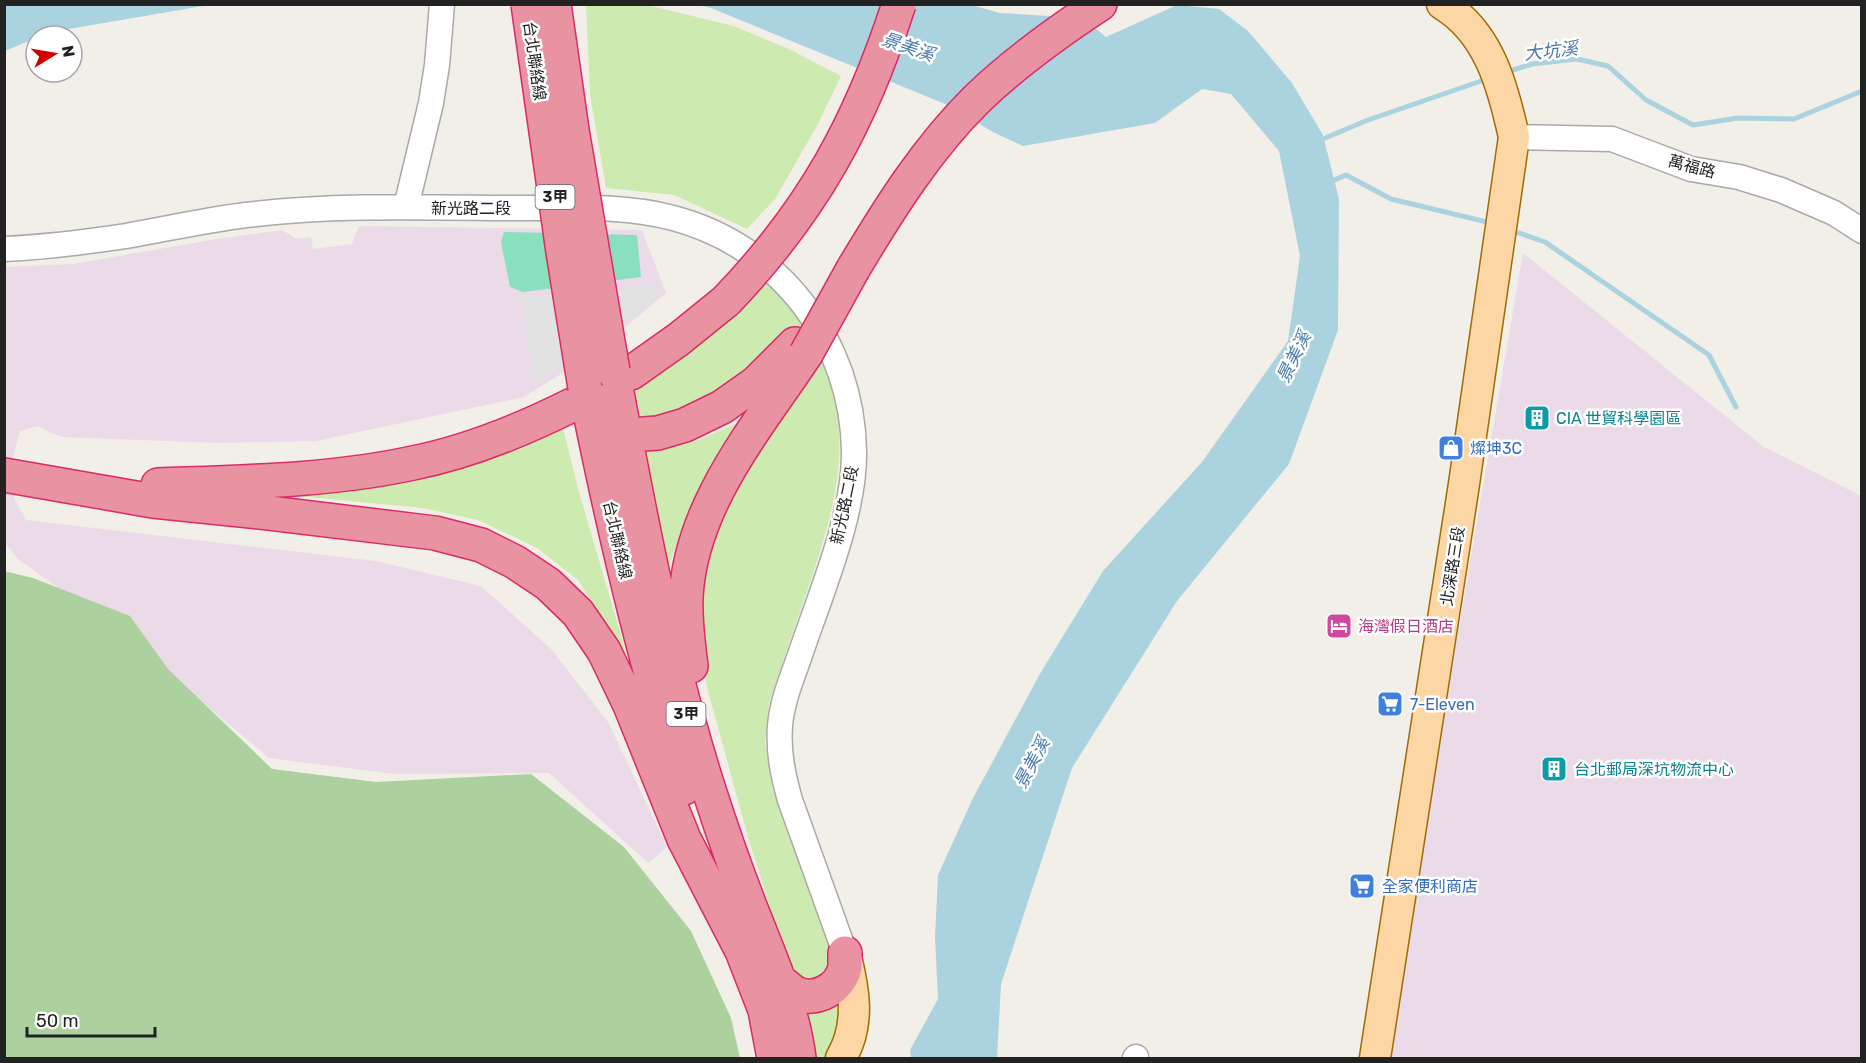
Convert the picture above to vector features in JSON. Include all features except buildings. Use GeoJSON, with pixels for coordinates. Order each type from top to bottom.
{"type":"FeatureCollection","features":[{"type":"Feature","properties":{"kind":"highway","name":"台北聯絡線"},"geometry":{"type":"LineString","coordinates":[[528,4],[562,252],[578,397],[610,437],[652,574],[674,669],[699,757],[735,867],[780,981],[793,1021],[799,1059]]}},
{"type":"Feature","properties":{"kind":"highway","name":"台北聯絡線"},"geometry":{"type":"LineString","coordinates":[[554,4],[572,130],[622,372],[610,437],[624,569],[676,766],[713,877],[765,1010],[774,1059]]}},
{"type":"Feature","properties":{"kind":"highway"},"geometry":{"type":"LineString","coordinates":[[622,372],[679,339],[726,301],[783,236],[810,200],[840,151],[884,51],[899,4]]}},
{"type":"Feature","properties":{"kind":"highway"},"geometry":{"type":"LineString","coordinates":[[735,867],[691,665],[687,632],[686,597],[698,534],[713,500],[801,349],[895,201],[942,138],[976,100],[1013,66],[1100,4]]}},
{"type":"Feature","properties":{"kind":"highway"},"geometry":{"type":"LineString","coordinates":[[610,437],[658,433],[685,425],[722,407],[801,349]]}},
{"type":"Feature","properties":{"kind":"highway"},"geometry":{"type":"LineString","coordinates":[[42,480],[150,485],[288,479],[413,463],[456,452],[539,422],[578,397]]}},
{"type":"Feature","properties":{"kind":"highway"},"geometry":{"type":"LineString","coordinates":[[4,475],[153,501],[435,533],[481,545],[515,562],[548,584],[578,613],[604,651],[630,705],[684,838],[743,953]]}},
{"type":"Feature","properties":{"kind":"highway"},"geometry":{"type":"LineString","coordinates":[[780,981],[796,993],[807,996],[819,995],[840,980],[844,969],[845,953]]}},
{"type":"Feature","properties":{"kind":"main road"},"geometry":{"type":"LineString","coordinates":[[1442,4],[1457,13],[1469,25],[1487,53],[1503,88],[1514,137]]}},
{"type":"Feature","properties":{"kind":"main road","name":"北深路三段"},"geometry":{"type":"LineString","coordinates":[[1375,1059],[1499,251],[1514,137]]}},
{"type":"Feature","properties":{"kind":"main road","name":"新光路二段"},"geometry":{"type":"LineString","coordinates":[[841,1059],[853,1030],[855,1006],[853,984],[845,953]]}},
{"type":"Feature","properties":{"kind":"street"},"geometry":{"type":"LineString","coordinates":[[406,207],[431,103],[442,4]]}},
{"type":"Feature","properties":{"kind":"street","name":"萬福路"},"geometry":{"type":"LineString","coordinates":[[1514,137],[1612,139],[1691,169],[1739,177],[1781,190],[1834,213],[1862,231]]}},
{"type":"Feature","properties":{"kind":"street","name":"新光路二段"},"geometry":{"type":"LineString","coordinates":[[4,249],[85,242],[247,214],[316,208],[610,209],[673,218],[711,231],[743,248],[771,269],[794,293],[817,323],[836,357],[847,393],[853,427],[854,456],[844,523],[784,702],[779,749],[790,800],[845,953]]}},
{"type":"Feature","properties":{"kind":"shaded area"},"geometry":{"type":"Polygon","coordinates":[[[359,226],[642,230],[666,293],[594,353],[524,397],[316,441],[218,443],[61,437],[38,426],[20,431],[12,461],[14,498],[26,520],[376,561],[481,586],[552,650],[608,722],[667,847],[648,863],[549,773],[393,774],[269,758],[111,625],[18,559],[4,542],[4,267],[73,264],[282,230],[296,239],[311,237],[313,249],[352,244],[359,226]]]}},
{"type":"Feature","properties":{"kind":"shaded area"},"geometry":{"type":"Polygon","coordinates":[[[1523,253],[1764,447],[1861,496],[1861,1058],[1385,1058],[1523,253]]]}},
{"type":"Feature","properties":{"kind":"shaded area"},"geometry":{"type":"Polygon","coordinates":[[[654,284],[662,293],[616,331],[536,382],[519,296],[583,295],[654,284]]]}},
{"type":"Feature","properties":{"kind":"green space"},"geometry":{"type":"Polygon","coordinates":[[[586,5],[647,5],[734,26],[791,50],[841,76],[817,126],[775,199],[747,229],[674,195],[606,188],[590,95],[586,5]]]}},
{"type":"Feature","properties":{"kind":"green space"},"geometry":{"type":"Polygon","coordinates":[[[504,232],[637,235],[641,277],[523,292],[510,287],[501,242],[504,232]]]}},
{"type":"Feature","properties":{"kind":"green space"},"geometry":{"type":"Polygon","coordinates":[[[760,274],[799,320],[818,351],[830,381],[837,411],[839,440],[834,497],[827,526],[769,703],[765,743],[773,789],[832,955],[833,963],[824,976],[805,981],[795,973],[774,920],[748,837],[707,687],[701,658],[698,617],[706,556],[729,494],[815,362],[693,411],[642,421],[634,387],[760,274]]]}},
{"type":"Feature","properties":{"kind":"green space"},"geometry":{"type":"Polygon","coordinates":[[[737,423],[710,467],[684,523],[662,586],[647,451],[699,440],[737,423]]]}},
{"type":"Feature","properties":{"kind":"green space"},"geometry":{"type":"Polygon","coordinates":[[[562,424],[579,492],[640,700],[619,662],[599,613],[578,580],[537,548],[478,520],[422,508],[256,492],[562,424]]]}},
{"type":"Feature","properties":{"kind":"green space"},"geometry":{"type":"Polygon","coordinates":[[[4,571],[33,578],[130,616],[168,669],[272,769],[376,782],[531,774],[624,847],[691,931],[731,1018],[740,1058],[5,1058],[4,571]]]}},
{"type":"Feature","properties":{"kind":"green space"},"geometry":{"type":"Polygon","coordinates":[[[840,996],[843,1012],[828,1056],[815,1058],[806,1007],[840,996]]]}},
{"type":"Feature","properties":{"kind":"water"},"geometry":{"type":"Polygon","coordinates":[[[5,4],[209,4],[84,26],[84,24],[24,24],[24,43],[5,51],[5,4]]]}},
{"type":"Feature","properties":{"kind":"water","name":"景美溪"},"geometry":{"type":"Polygon","coordinates":[[[698,5],[971,5],[1000,13],[1083,18],[1106,37],[1177,5],[1219,9],[1248,31],[1292,83],[1323,135],[1339,199],[1338,330],[1289,464],[1177,601],[1072,768],[1001,984],[997,1058],[911,1058],[910,1050],[938,999],[935,937],[938,875],[973,798],[1041,672],[1103,571],[1202,462],[1288,341],[1300,256],[1279,151],[1231,94],[1202,89],[1155,123],[1023,146],[993,132],[950,106],[711,8],[698,5]]]}},
{"type":"Feature","properties":{"kind":"waterway","name":"大坑溪"},"geometry":{"type":"LineString","coordinates":[[1504,73],[1532,64],[1577,59],[1608,66],[1646,100],[1693,125],[1738,118],[1794,119],[1862,91]]}},
{"type":"Feature","properties":{"kind":"waterway","name":"大坑溪"},"geometry":{"type":"LineString","coordinates":[[1318,141],[1368,120],[1487,79]]}},
{"type":"Feature","properties":{"kind":"waterway"},"geometry":{"type":"LineString","coordinates":[[1328,183],[1346,175],[1391,199],[1487,222]]}},
{"type":"Feature","properties":{"kind":"waterway"},"geometry":{"type":"LineString","coordinates":[[1516,232],[1545,242],[1709,355],[1736,407]]}},
{"type":"Feature","properties":{"kind":"place","name":"CIA 世貿科學園區"},"geometry":{"type":"Point","coordinates":[1537,418]}},
{"type":"Feature","properties":{"kind":"place","name":"燦坤3C"},"geometry":{"type":"Point","coordinates":[1451,448]}},
{"type":"Feature","properties":{"kind":"place","name":"海灣假日酒店"},"geometry":{"type":"Point","coordinates":[1339,626]}},
{"type":"Feature","properties":{"kind":"place","name":"7-Eleven"},"geometry":{"type":"Point","coordinates":[1390,704]}},
{"type":"Feature","properties":{"kind":"place","name":"台北郵局深坑物流中心"},"geometry":{"type":"Point","coordinates":[1554,769]}},
{"type":"Feature","properties":{"kind":"place","name":"全家便利商店"},"geometry":{"type":"Point","coordinates":[1362,886]}}]}
